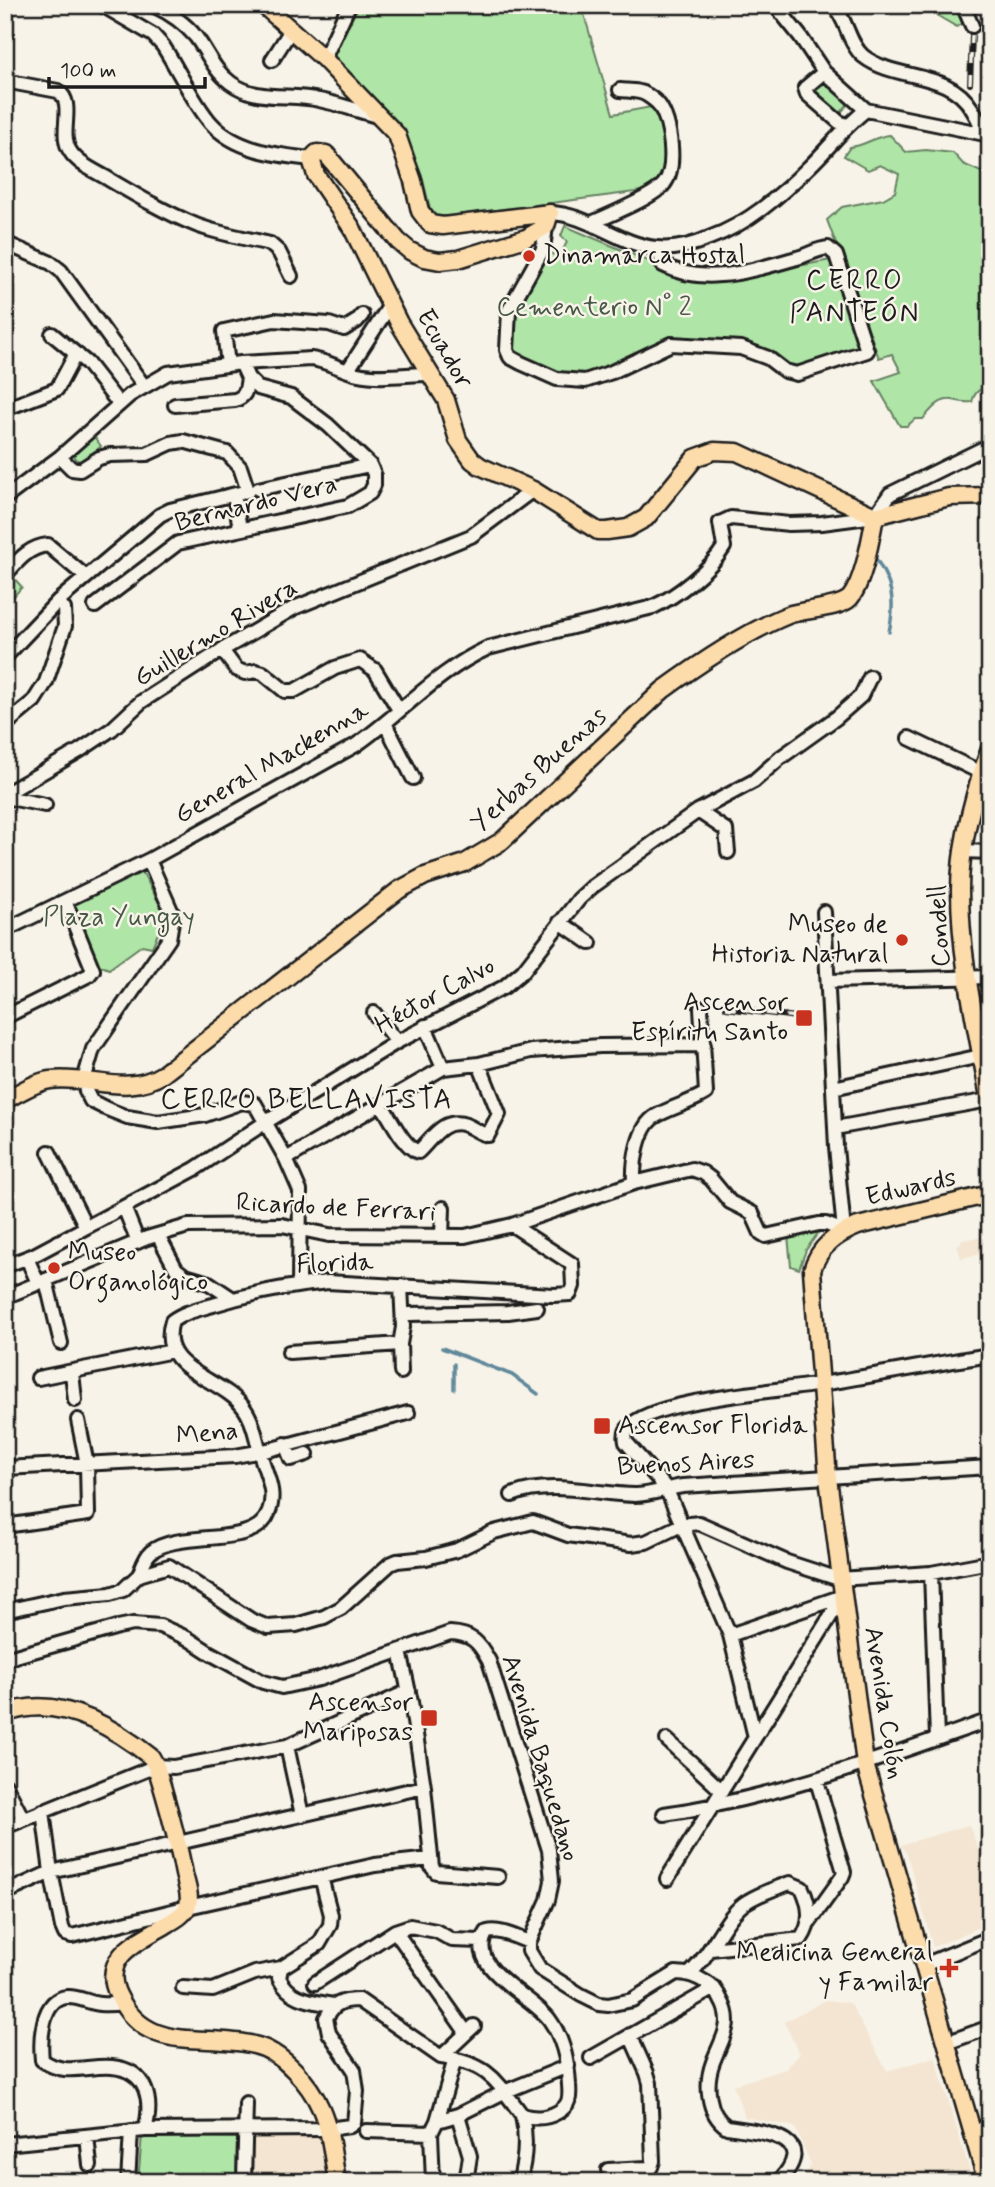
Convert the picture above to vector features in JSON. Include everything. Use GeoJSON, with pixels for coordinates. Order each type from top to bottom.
{"type":"FeatureCollection","features":[{"type":"Feature","properties":{"kind":"main road"},"geometry":{"type":"LineString","coordinates":[[263,5],[324,59],[382,117],[400,143],[420,211],[430,224],[443,226],[548,220]]}},
{"type":"Feature","properties":{"kind":"main road"},"geometry":{"type":"LineString","coordinates":[[311,159],[317,153],[326,154],[398,241],[424,258],[440,261],[458,259],[526,237],[548,220]]}},
{"type":"Feature","properties":{"kind":"main road","name":"Ecuador"},"geometry":{"type":"LineString","coordinates":[[311,159],[316,176],[352,228],[390,305],[451,410],[458,440],[472,460],[480,466],[533,490],[598,531],[617,530],[646,518],[690,462],[708,452],[730,450],[875,516]]}},
{"type":"Feature","properties":{"kind":"main road"},"geometry":{"type":"LineString","coordinates":[[875,516],[949,497],[990,496]]}},
{"type":"Feature","properties":{"kind":"main road","name":"Yerbas Buenas"},"geometry":{"type":"LineString","coordinates":[[5,1100],[48,1080],[84,1080],[127,1085],[153,1080],[399,890],[425,876],[465,863],[502,841],[663,690],[692,670],[789,615],[846,601],[854,591],[867,554],[875,516]]}},
{"type":"Feature","properties":{"kind":"main road","name":"Condell"},"geometry":{"type":"LineString","coordinates":[[990,748],[972,805],[963,851],[960,891],[967,978],[986,1055],[990,1101]]}},
{"type":"Feature","properties":{"kind":"main road","name":"Edwards"},"geometry":{"type":"LineString","coordinates":[[845,1231],[990,1194]]}},
{"type":"Feature","properties":{"kind":"main road","name":"Avenida Colón"},"geometry":{"type":"LineString","coordinates":[[845,1231],[822,1250],[812,1270],[828,1478],[865,1763],[986,2182]]}},
{"type":"Feature","properties":{"kind":"main road"},"geometry":{"type":"LineString","coordinates":[[5,1714],[38,1708],[75,1712],[90,1718],[151,1757],[178,1842],[188,1906],[180,1916],[128,1948],[120,1956],[113,1974],[113,1983],[123,2003],[141,2023],[162,2036],[254,2044],[271,2051],[284,2061],[321,2108],[328,2129],[337,2182]]}},
{"type":"Feature","properties":{"kind":"street"},"geometry":{"type":"LineString","coordinates":[[102,5],[153,35],[163,46],[213,125],[250,148],[274,155],[311,159]]}},
{"type":"Feature","properties":{"kind":"street"},"geometry":{"type":"LineString","coordinates":[[153,5],[183,22],[197,38],[212,65],[234,86],[265,96],[322,100],[382,117]]}},
{"type":"Feature","properties":{"kind":"street"},"geometry":{"type":"LineString","coordinates":[[324,59],[349,5]]}},
{"type":"Feature","properties":{"kind":"street"},"geometry":{"type":"LineString","coordinates":[[775,5],[824,72],[866,110],[986,134]]}},
{"type":"Feature","properties":{"kind":"street"},"geometry":{"type":"LineString","coordinates":[[834,5],[861,54],[876,64],[943,83],[968,103],[986,134]]}},
{"type":"Feature","properties":{"kind":"street"},"geometry":{"type":"LineString","coordinates":[[963,5],[972,26]]}},
{"type":"Feature","properties":{"kind":"street"},"geometry":{"type":"LineString","coordinates":[[272,60],[291,30]]}},
{"type":"Feature","properties":{"kind":"street"},"geometry":{"type":"LineString","coordinates":[[824,72],[807,85],[807,94],[839,122],[847,125]]}},
{"type":"Feature","properties":{"kind":"street"},"geometry":{"type":"LineString","coordinates":[[5,81],[58,90],[62,93],[66,102],[66,144],[79,161],[135,194],[198,226],[270,244],[279,252],[292,276]]}},
{"type":"Feature","properties":{"kind":"street"},"geometry":{"type":"LineString","coordinates":[[592,223],[651,194],[664,185],[670,173],[672,152],[660,106],[644,92],[620,90]]}},
{"type":"Feature","properties":{"kind":"street"},"geometry":{"type":"LineString","coordinates":[[658,249],[663,265],[675,271],[698,276],[734,274],[828,248],[836,255],[867,351],[797,374],[785,371],[768,358],[741,348],[671,344],[612,372],[585,381],[557,379],[510,357],[507,350],[509,310],[543,249],[548,220],[567,215],[592,223],[630,241],[658,249],[680,248],[700,242],[742,223],[795,181],[847,125],[866,110]]}},
{"type":"Feature","properties":{"kind":"street"},"geometry":{"type":"LineString","coordinates":[[5,243],[51,263],[61,271],[144,386]]}},
{"type":"Feature","properties":{"kind":"street"},"geometry":{"type":"LineString","coordinates":[[348,370],[390,305]]}},
{"type":"Feature","properties":{"kind":"street"},"geometry":{"type":"LineString","coordinates":[[228,365],[224,331],[274,320],[329,324],[344,329],[362,315]]}},
{"type":"Feature","properties":{"kind":"street"},"geometry":{"type":"LineString","coordinates":[[52,334],[78,355],[119,404]]}},
{"type":"Feature","properties":{"kind":"street"},"geometry":{"type":"LineString","coordinates":[[5,409],[57,389],[74,357],[78,355]]}},
{"type":"Feature","properties":{"kind":"street"},"geometry":{"type":"LineString","coordinates":[[5,498],[60,457],[119,404],[144,386],[176,371],[241,363],[311,359],[324,360],[371,376],[430,374]]}},
{"type":"Feature","properties":{"kind":"street"},"geometry":{"type":"LineString","coordinates":[[175,405],[242,398],[246,393],[248,378],[241,363]]}},
{"type":"Feature","properties":{"kind":"street","name":"Bernardo Vera"},"geometry":{"type":"LineString","coordinates":[[95,606],[178,543],[348,506],[370,493],[374,485],[374,474],[370,465],[345,440],[291,397],[258,388],[248,378]]}},
{"type":"Feature","properties":{"kind":"street"},"geometry":{"type":"LineString","coordinates":[[60,457],[72,469],[80,470],[99,458],[147,454],[183,440],[228,453],[240,467],[253,490]]}},
{"type":"Feature","properties":{"kind":"street"},"geometry":{"type":"LineString","coordinates":[[875,516],[890,494],[990,445]]}},
{"type":"Feature","properties":{"kind":"street"},"geometry":{"type":"LineString","coordinates":[[5,657],[58,601],[160,515],[170,510],[253,490],[370,465]]}},
{"type":"Feature","properties":{"kind":"street","name":"Guillermo Rivera"},"geometry":{"type":"LineString","coordinates":[[5,796],[112,729],[141,702],[294,608],[471,536],[533,490]]}},
{"type":"Feature","properties":{"kind":"street"},"geometry":{"type":"LineString","coordinates":[[233,495],[240,528]]}},
{"type":"Feature","properties":{"kind":"street","name":"General Mackenna"},"geometry":{"type":"LineString","coordinates":[[5,930],[149,860],[356,745],[386,725],[399,710],[462,662],[488,648],[664,602],[680,592],[719,555],[724,547],[720,523],[725,520],[811,524],[875,516]]}},
{"type":"Feature","properties":{"kind":"street"},"geometry":{"type":"LineString","coordinates":[[5,575],[29,550],[48,545],[86,577]]}},
{"type":"Feature","properties":{"kind":"street"},"geometry":{"type":"LineString","coordinates":[[5,725],[34,701],[46,682],[65,626],[64,609],[58,601]]}},
{"type":"Feature","properties":{"kind":"street"},"geometry":{"type":"LineString","coordinates":[[222,650],[236,669],[245,673],[263,673],[285,691],[294,691],[335,668],[360,660],[375,670],[399,710]]}},
{"type":"Feature","properties":{"kind":"street","name":"Héctor Calvo"},"geometry":{"type":"LineString","coordinates":[[5,1266],[26,1258],[195,1169],[397,1042],[496,992],[515,979],[592,887],[698,811],[754,781],[861,696],[870,677]]}},
{"type":"Feature","properties":{"kind":"street"},"geometry":{"type":"LineString","coordinates":[[386,725],[413,778]]}},
{"type":"Feature","properties":{"kind":"street"},"geometry":{"type":"LineString","coordinates":[[909,738],[982,773]]}},
{"type":"Feature","properties":{"kind":"street"},"geometry":{"type":"LineString","coordinates":[[5,796],[45,805]]}},
{"type":"Feature","properties":{"kind":"street"},"geometry":{"type":"LineString","coordinates":[[698,811],[726,830],[728,852]]}},
{"type":"Feature","properties":{"kind":"street"},"geometry":{"type":"LineString","coordinates":[[963,851],[990,852]]}},
{"type":"Feature","properties":{"kind":"street"},"geometry":{"type":"LineString","coordinates":[[149,860],[173,915],[169,939],[93,1049],[84,1080],[92,1101],[127,1117],[168,1122],[205,1115],[248,1101],[259,1107],[300,1191],[299,1285]]}},
{"type":"Feature","properties":{"kind":"street"},"geometry":{"type":"LineString","coordinates":[[5,1017],[89,975],[93,970],[65,901]]}},
{"type":"Feature","properties":{"kind":"street"},"geometry":{"type":"LineString","coordinates":[[824,912],[835,1128],[845,1231]]}},
{"type":"Feature","properties":{"kind":"street"},"geometry":{"type":"LineString","coordinates":[[560,922],[590,943]]}},
{"type":"Feature","properties":{"kind":"street"},"geometry":{"type":"LineString","coordinates":[[828,981],[990,977]]}},
{"type":"Feature","properties":{"kind":"street"},"geometry":{"type":"LineString","coordinates":[[634,1183],[640,1139],[648,1123],[655,1116],[692,1102],[706,1093],[701,1009]]}},
{"type":"Feature","properties":{"kind":"street"},"geometry":{"type":"LineString","coordinates":[[374,1013],[397,1042]]}},
{"type":"Feature","properties":{"kind":"street"},"geometry":{"type":"LineString","coordinates":[[425,1026],[443,1068]]}},
{"type":"Feature","properties":{"kind":"street"},"geometry":{"type":"LineString","coordinates":[[286,1159],[443,1068],[479,1064],[531,1051],[600,1046],[704,1045]]}},
{"type":"Feature","properties":{"kind":"street"},"geometry":{"type":"LineString","coordinates":[[833,1088],[986,1055]]}},
{"type":"Feature","properties":{"kind":"street"},"geometry":{"type":"LineString","coordinates":[[381,1104],[414,1151],[418,1152],[433,1134],[451,1124],[466,1125],[488,1135],[499,1114],[479,1064]]}},
{"type":"Feature","properties":{"kind":"street"},"geometry":{"type":"LineString","coordinates":[[835,1128],[990,1101]]}},
{"type":"Feature","properties":{"kind":"street"},"geometry":{"type":"LineString","coordinates":[[49,1152],[86,1227]]}},
{"type":"Feature","properties":{"kind":"street","name":"Ricardo de Ferrari"},"geometry":{"type":"LineString","coordinates":[[5,1297],[138,1242],[188,1226],[282,1224],[299,1227],[311,1233],[329,1235],[465,1236],[513,1225],[618,1194],[634,1183],[692,1169],[703,1172],[730,1202],[752,1213],[761,1233],[766,1236],[819,1224],[845,1231]]}},
{"type":"Feature","properties":{"kind":"street"},"geometry":{"type":"LineString","coordinates":[[124,1207],[138,1242]]}},
{"type":"Feature","properties":{"kind":"street"},"geometry":{"type":"LineString","coordinates":[[442,1236],[443,1208]]}},
{"type":"Feature","properties":{"kind":"street","name":"Florida"},"geometry":{"type":"LineString","coordinates":[[173,1351],[169,1332],[172,1321],[184,1314],[233,1299],[299,1285],[328,1282],[554,1295],[566,1295],[573,1291],[572,1264],[513,1225]]}},
{"type":"Feature","properties":{"kind":"street"},"geometry":{"type":"LineString","coordinates":[[158,1235],[176,1269],[185,1276],[209,1283],[233,1299]]}},
{"type":"Feature","properties":{"kind":"street"},"geometry":{"type":"LineString","coordinates":[[26,1258],[42,1282],[61,1343]]}},
{"type":"Feature","properties":{"kind":"street"},"geometry":{"type":"LineString","coordinates":[[401,1286],[401,1371]]}},
{"type":"Feature","properties":{"kind":"street"},"geometry":{"type":"LineString","coordinates":[[495,1291],[495,1306]]}},
{"type":"Feature","properties":{"kind":"street"},"geometry":{"type":"LineString","coordinates":[[409,1314],[508,1312],[537,1308]]}},
{"type":"Feature","properties":{"kind":"street"},"geometry":{"type":"LineString","coordinates":[[289,1352],[400,1344]]}},
{"type":"Feature","properties":{"kind":"street"},"geometry":{"type":"LineString","coordinates":[[38,1378],[173,1351],[182,1363],[238,1400],[251,1420],[273,1492],[270,1512],[264,1521],[252,1529],[230,1535],[178,1541],[160,1546],[148,1553],[139,1575]]}},
{"type":"Feature","properties":{"kind":"street"},"geometry":{"type":"LineString","coordinates":[[755,1737],[730,1635],[666,1488],[625,1442],[629,1427],[650,1415],[695,1401],[821,1384],[990,1355]]}},
{"type":"Feature","properties":{"kind":"street"},"geometry":{"type":"LineString","coordinates":[[72,1373],[75,1400]]}},
{"type":"Feature","properties":{"kind":"street","name":"Mena"},"geometry":{"type":"LineString","coordinates":[[5,1468],[235,1456],[408,1413]]}},
{"type":"Feature","properties":{"kind":"street"},"geometry":{"type":"LineString","coordinates":[[5,1526],[88,1514],[87,1464],[78,1420]]}},
{"type":"Feature","properties":{"kind":"street"},"geometry":{"type":"LineString","coordinates":[[285,1444],[291,1459],[307,1454]]}},
{"type":"Feature","properties":{"kind":"street","name":"Buenos Aires"},"geometry":{"type":"LineString","coordinates":[[512,1495],[530,1488],[583,1489],[638,1495],[666,1488],[990,1467]]}},
{"type":"Feature","properties":{"kind":"street"},"geometry":{"type":"LineString","coordinates":[[5,1611],[64,1598],[110,1594],[122,1590],[139,1575],[169,1566],[251,1620],[268,1627],[296,1625],[324,1617],[341,1608],[390,1564],[457,1550],[494,1532],[533,1522],[568,1535],[631,1544],[646,1542],[681,1525],[699,1523],[787,1562],[839,1579],[930,1573],[990,1563]]}},
{"type":"Feature","properties":{"kind":"street"},"geometry":{"type":"LineString","coordinates":[[930,1573],[937,1738]]}},
{"type":"Feature","properties":{"kind":"street"},"geometry":{"type":"LineString","coordinates":[[730,1635],[843,1596]]}},
{"type":"Feature","properties":{"kind":"street"},"geometry":{"type":"LineString","coordinates":[[667,1880],[843,1596]]}},
{"type":"Feature","properties":{"kind":"street","name":"Avenida Baquedano"},"geometry":{"type":"LineString","coordinates":[[5,1659],[118,1627],[150,1624],[187,1638],[263,1682],[282,1687],[298,1685],[450,1633],[466,1634],[475,1639],[489,1661],[549,1850],[552,1881],[548,1900],[528,1942]]}},
{"type":"Feature","properties":{"kind":"street"},"geometry":{"type":"LineString","coordinates":[[400,1651],[424,1787],[432,1867],[436,1872],[498,1877]]}},
{"type":"Feature","properties":{"kind":"street"},"geometry":{"type":"LineString","coordinates":[[5,1827],[156,1766],[174,1767],[287,1746],[409,1691]]}},
{"type":"Feature","properties":{"kind":"street"},"geometry":{"type":"LineString","coordinates":[[664,1814],[712,1807],[817,1781],[990,1720]]}},
{"type":"Feature","properties":{"kind":"street"},"geometry":{"type":"LineString","coordinates":[[667,1740],[722,1791]]}},
{"type":"Feature","properties":{"kind":"street"},"geometry":{"type":"LineString","coordinates":[[287,1746],[302,1815]]}},
{"type":"Feature","properties":{"kind":"street"},"geometry":{"type":"LineString","coordinates":[[808,1925],[844,1872],[817,1781]]}},
{"type":"Feature","properties":{"kind":"street"},"geometry":{"type":"LineString","coordinates":[[5,1784],[23,1819]]}},
{"type":"Feature","properties":{"kind":"street"},"geometry":{"type":"LineString","coordinates":[[5,1892],[51,1872],[424,1787]]}},
{"type":"Feature","properties":{"kind":"street"},"geometry":{"type":"LineString","coordinates":[[43,1811],[51,1872],[65,1934],[72,1936],[188,1906],[375,1864],[430,1859]]}},
{"type":"Feature","properties":{"kind":"street"},"geometry":{"type":"LineString","coordinates":[[183,1988],[213,1990],[255,1973],[281,1968],[319,1944],[330,1925],[331,1915],[321,1877]]}},
{"type":"Feature","properties":{"kind":"street"},"geometry":{"type":"LineString","coordinates":[[689,1974],[699,1966],[721,1931],[747,1901],[790,1883],[802,1888],[811,1907],[804,1937],[799,1941],[711,1949]]}},
{"type":"Feature","properties":{"kind":"street"},"geometry":{"type":"LineString","coordinates":[[315,1983],[395,1931],[410,1926],[436,1931],[452,1940],[481,1941]]}},
{"type":"Feature","properties":{"kind":"street"},"geometry":{"type":"LineString","coordinates":[[395,1931],[470,2029],[441,2057]]}},
{"type":"Feature","properties":{"kind":"street"},"geometry":{"type":"LineString","coordinates":[[522,2115],[548,2117],[564,2108],[570,2099],[568,2066],[558,2031],[544,2013],[491,1970],[483,1956],[481,1941],[487,1932],[498,1931],[528,1942],[529,1951],[540,1969],[599,2004],[625,2003],[649,1991],[670,1975],[689,1974],[714,1988],[725,2006],[728,2021],[724,2040],[712,2063],[708,2086],[713,2111],[727,2127],[778,2135],[788,2143],[793,2154],[792,2160],[778,2182]]}},
{"type":"Feature","properties":{"kind":"street"},"geometry":{"type":"LineString","coordinates":[[924,1965],[990,1938]]}},
{"type":"Feature","properties":{"kind":"street"},"geometry":{"type":"LineString","coordinates":[[281,1968],[279,1978],[291,1994],[333,2006]]}},
{"type":"Feature","properties":{"kind":"street"},"geometry":{"type":"LineString","coordinates":[[591,2058],[714,1988]]}},
{"type":"Feature","properties":{"kind":"street"},"geometry":{"type":"LineString","coordinates":[[123,2003],[101,2004],[68,1997],[54,2003],[40,2035],[42,2060],[62,2070],[115,2067],[130,2073],[141,2081],[147,2093],[150,2105],[145,2130]]}},
{"type":"Feature","properties":{"kind":"street"},"geometry":{"type":"LineString","coordinates":[[5,2144],[145,2130],[328,2129],[350,2126],[354,2123],[356,2109],[354,2070],[329,2033],[326,2018],[333,2006],[346,2000],[359,2000],[441,2057],[488,2071],[522,2115],[526,2134],[524,2163],[519,2182]]}},
{"type":"Feature","properties":{"kind":"street"},"geometry":{"type":"LineString","coordinates":[[946,2043],[990,2027]]}},
{"type":"Feature","properties":{"kind":"street"},"geometry":{"type":"LineString","coordinates":[[608,2170],[647,2168],[651,2167],[653,2161],[650,2083],[630,2035]]}},
{"type":"Feature","properties":{"kind":"street"},"geometry":{"type":"LineString","coordinates":[[433,2182],[434,2127],[455,2059]]}},
{"type":"Feature","properties":{"kind":"street"},"geometry":{"type":"LineString","coordinates":[[366,2131],[434,2127],[504,2092],[568,2066]]}},
{"type":"Feature","properties":{"kind":"street"},"geometry":{"type":"LineString","coordinates":[[244,2182],[246,2104]]}},
{"type":"Feature","properties":{"kind":"street"},"geometry":{"type":"LineString","coordinates":[[458,2115],[470,2157],[466,2182]]}},
{"type":"Feature","properties":{"kind":"street"},"geometry":{"type":"LineString","coordinates":[[972,2131],[990,2126]]}},
{"type":"Feature","properties":{"kind":"street"},"geometry":{"type":"LineString","coordinates":[[128,2182],[131,2132]]}},
{"type":"Feature","properties":{"kind":"street"},"geometry":{"type":"LineString","coordinates":[[87,2136],[90,2165]]}},
{"type":"Feature","properties":{"kind":"shaded area"},"geometry":{"type":"Polygon","coordinates":[[[990,1236],[990,1252],[961,1258],[957,1245],[961,1244],[961,1240],[990,1236]]]}},
{"type":"Feature","properties":{"kind":"shaded area"},"geometry":{"type":"Polygon","coordinates":[[[969,1825],[984,1863],[990,1861],[990,1923],[933,1947],[907,1854],[901,1845],[969,1825]]]}},
{"type":"Feature","properties":{"kind":"shaded area"},"geometry":{"type":"Polygon","coordinates":[[[826,2000],[850,2003],[887,2071],[935,2057],[973,2182],[801,2182],[811,2164],[795,2127],[745,2117],[733,2085],[786,2069],[800,2054],[784,2022],[826,2000]]]}},
{"type":"Feature","properties":{"kind":"shaded area"},"geometry":{"type":"Polygon","coordinates":[[[322,2134],[331,2182],[251,2182],[252,2136],[322,2134]]]}},
{"type":"Feature","properties":{"kind":"green space"},"geometry":{"type":"Polygon","coordinates":[[[359,5],[547,5],[584,14],[613,114],[651,107],[661,125],[670,159],[664,180],[656,187],[643,191],[437,218],[430,209],[422,176],[405,136],[331,60],[359,5]]]}},
{"type":"Feature","properties":{"kind":"green space"},"geometry":{"type":"Polygon","coordinates":[[[955,5],[960,5],[966,21],[957,27],[938,16],[955,5]]]}},
{"type":"Feature","properties":{"kind":"green space"},"geometry":{"type":"Polygon","coordinates":[[[828,81],[848,104],[839,115],[815,90],[828,81]]]}},
{"type":"Feature","properties":{"kind":"green space"},"geometry":{"type":"Polygon","coordinates":[[[890,135],[906,152],[926,150],[953,153],[963,164],[990,176],[990,387],[978,391],[972,402],[940,402],[923,419],[915,419],[907,426],[900,426],[874,381],[901,372],[892,354],[879,358],[827,220],[842,207],[883,199],[895,192],[899,174],[880,165],[868,170],[844,156],[850,147],[890,135]]]}},
{"type":"Feature","properties":{"kind":"green space","name":"Cementerio N° 2"},"geometry":{"type":"Polygon","coordinates":[[[565,226],[665,268],[717,281],[831,260],[867,357],[795,381],[788,367],[763,355],[666,346],[584,377],[559,374],[514,350],[515,308],[549,253],[560,256],[567,242],[561,236],[565,226]]]}},
{"type":"Feature","properties":{"kind":"green space"},"geometry":{"type":"Polygon","coordinates":[[[93,435],[101,446],[81,464],[72,454],[93,435]]]}},
{"type":"Feature","properties":{"kind":"green space"},"geometry":{"type":"Polygon","coordinates":[[[11,575],[22,587],[5,606],[5,580],[11,575]]]}},
{"type":"Feature","properties":{"kind":"green space","name":"Plaza Yungay"},"geometry":{"type":"Polygon","coordinates":[[[134,869],[144,875],[166,916],[152,947],[142,945],[109,969],[96,964],[73,909],[76,902],[134,869]]]}},
{"type":"Feature","properties":{"kind":"green space"},"geometry":{"type":"Polygon","coordinates":[[[823,1226],[806,1250],[799,1269],[791,1266],[788,1236],[823,1226]]]}},
{"type":"Feature","properties":{"kind":"green space"},"geometry":{"type":"Polygon","coordinates":[[[142,2135],[237,2138],[236,2182],[138,2182],[142,2135]]]}},
{"type":"Feature","properties":{"kind":"waterway"},"geometry":{"type":"LineString","coordinates":[[873,554],[891,591],[889,632]]}},
{"type":"Feature","properties":{"kind":"waterway"},"geometry":{"type":"LineString","coordinates":[[442,1348],[512,1375],[538,1394]]}},
{"type":"Feature","properties":{"kind":"waterway"},"geometry":{"type":"LineString","coordinates":[[454,1364],[454,1389]]}},
{"type":"Feature","properties":{"kind":"railway"},"geometry":{"type":"LineString","coordinates":[[970,84],[972,35]]}},
{"type":"Feature","properties":{"kind":"railway"},"geometry":{"type":"LineString","coordinates":[[726,1008],[804,1018]]}},
{"type":"Feature","properties":{"kind":"place","name":"Dinamarca Hostal"},"geometry":{"type":"Point","coordinates":[529,256]}},
{"type":"Feature","properties":{"kind":"place","name":"Museo de Historia Natural"},"geometry":{"type":"Point","coordinates":[902,940]}},
{"type":"Feature","properties":{"kind":"place","name":"Ascensor Espíritu Santo"},"geometry":{"type":"Point","coordinates":[804,1018]}},
{"type":"Feature","properties":{"kind":"place","name":"Museo Organológico"},"geometry":{"type":"Point","coordinates":[54,1268]}},
{"type":"Feature","properties":{"kind":"place","name":"Ascensor Florida"},"geometry":{"type":"Point","coordinates":[602,1426]}},
{"type":"Feature","properties":{"kind":"place","name":"Ascensor Mariposas"},"geometry":{"type":"Point","coordinates":[429,1718]}},
{"type":"Feature","properties":{"kind":"place","name":"Medicina General y Familar"},"geometry":{"type":"Point","coordinates":[949,1968]}},
{"type":"Feature","properties":{"kind":"district","name":"CERRO PANTEÓN"},"geometry":{"type":"Point","coordinates":[855,297]}},
{"type":"Feature","properties":{"kind":"district","name":"CERRO BELLAVISTA"},"geometry":{"type":"Point","coordinates":[307,1100]}}]}
